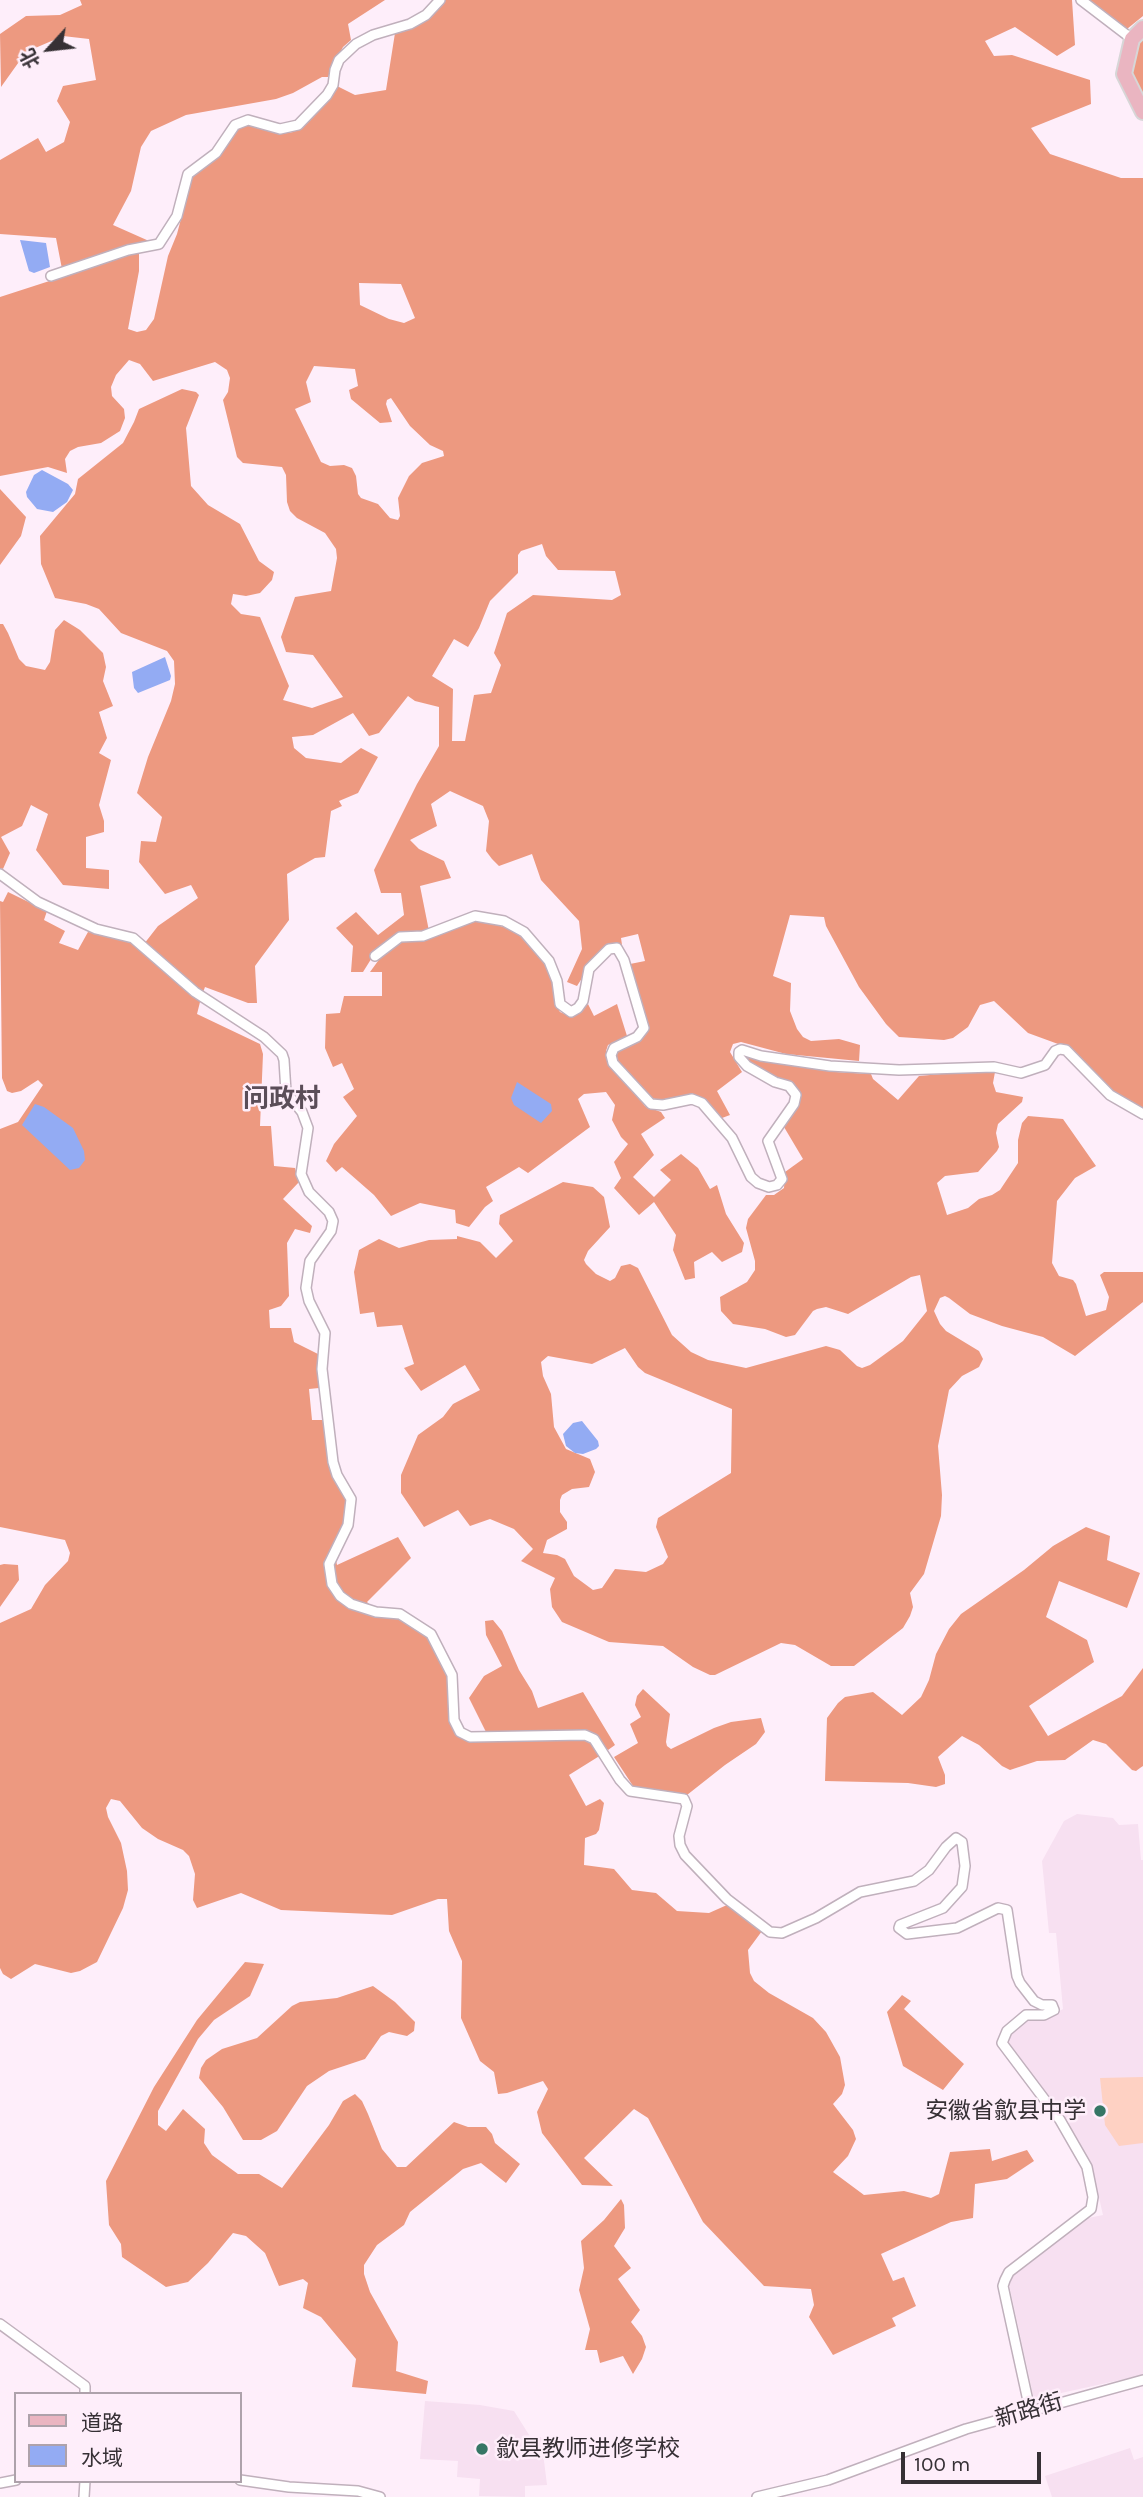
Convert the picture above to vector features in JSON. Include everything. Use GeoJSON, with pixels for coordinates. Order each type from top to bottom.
{"type":"FeatureCollection","features":[{"type":"Feature","properties":{"kind":"main road"},"geometry":{"type":"LineString","coordinates":[[1143,29],[1132,39],[1124,74],[1143,112]]}},
{"type":"Feature","properties":{"kind":"street"},"geometry":{"type":"LineString","coordinates":[[51,276],[128,250],[159,244],[177,216],[188,174],[216,153],[233,128],[248,120],[280,130],[298,125],[327,95],[333,85],[339,60],[356,44],[373,35],[410,24],[426,15],[440,0]]}},
{"type":"Feature","properties":{"kind":"street"},"geometry":{"type":"LineString","coordinates":[[1081,0],[1132,39]]}},
{"type":"Feature","properties":{"kind":"street"},"geometry":{"type":"LineString","coordinates":[[0,874],[38,902],[96,929],[133,938],[195,992],[264,1037],[282,1054],[286,1093],[302,1112],[308,1128],[301,1174],[309,1192],[329,1212],[333,1222],[331,1231],[310,1261],[306,1288],[309,1301],[325,1334],[322,1369],[333,1462],[340,1482],[351,1499],[348,1525],[329,1564],[332,1584],[340,1596],[351,1604],[376,1612],[400,1614],[431,1633],[452,1675],[454,1720],[460,1732],[470,1737],[585,1735],[594,1739],[630,1791],[684,1799],[687,1806],[679,1836],[685,1855],[727,1899],[771,1932],[782,1933],[816,1918],[860,1892],[914,1881],[929,1870],[956,1838],[962,1842],[965,1866],[962,1887],[943,1908],[900,1925],[899,1928],[907,1934],[957,1928],[998,1908],[1007,1910],[1020,1983],[1034,2001],[1042,2005],[1052,2005],[1054,2010],[1044,2015],[1026,2015],[1007,2031],[1002,2043],[1060,2120],[1087,2167],[1093,2197],[1091,2208],[1009,2272],[1004,2280],[1003,2286],[1030,2410]]}},
{"type":"Feature","properties":{"kind":"street"},"geometry":{"type":"LineString","coordinates":[[376,956],[400,937],[423,936],[475,916],[504,921],[524,932],[549,961],[557,981],[560,1004],[571,1012],[583,1001],[589,970],[609,949],[617,948],[624,960],[644,1028],[637,1037],[614,1048],[611,1055],[613,1063],[651,1104],[663,1105],[692,1099],[702,1103],[732,1138],[751,1177],[769,1187],[777,1185],[782,1179],[768,1141],[794,1104],[796,1095],[789,1086],[775,1083],[747,1066],[739,1057],[742,1050],[761,1056],[830,1066],[899,1070],[994,1067],[1021,1073],[1045,1065],[1055,1051],[1060,1049],[1066,1050],[1110,1095],[1143,1114]]}},
{"type":"Feature","properties":{"kind":"street"},"geometry":{"type":"LineString","coordinates":[[0,2324],[85,2386],[85,2392]]}},
{"type":"Feature","properties":{"kind":"street","name":"新路街"},"geometry":{"type":"LineString","coordinates":[[757,2497],[828,2480],[966,2429],[1143,2379]]}},
{"type":"Feature","properties":{"kind":"street"},"geometry":{"type":"LineString","coordinates":[[242,2480],[289,2487],[358,2491],[380,2497]]}},
{"type":"Feature","properties":{"kind":"shaded area"},"geometry":{"type":"Polygon","coordinates":[[[80,0],[385,0],[348,24],[351,40],[343,47],[328,77],[322,77],[276,99],[186,115],[151,131],[141,147],[131,191],[113,225],[149,241],[62,269],[56,238],[0,234],[0,160],[38,138],[46,152],[64,142],[70,122],[57,101],[63,86],[96,80],[89,39],[63,36],[26,52],[1,87],[0,34],[26,16],[60,15],[82,5],[80,0]]]}},
{"type":"Feature","properties":{"kind":"shaded area"},"geometry":{"type":"Polygon","coordinates":[[[445,0],[1072,0],[1075,45],[1057,56],[1015,27],[985,41],[994,56],[1012,55],[1090,80],[1091,104],[1031,128],[1050,154],[1121,178],[1143,178],[1143,1112],[1108,1090],[1069,1048],[1028,1033],[994,1001],[980,1005],[968,1027],[953,1038],[944,1040],[899,1037],[859,987],[826,926],[824,917],[790,915],[773,976],[791,983],[790,1011],[797,1029],[803,1037],[811,1041],[839,1039],[860,1045],[859,1061],[786,1054],[741,1042],[733,1044],[730,1052],[742,1072],[717,1091],[730,1115],[722,1118],[692,1093],[657,1100],[651,1097],[615,1057],[618,1051],[639,1042],[646,1033],[630,964],[645,961],[638,934],[621,938],[622,945],[616,943],[607,947],[591,964],[577,986],[567,982],[582,949],[579,921],[541,880],[532,854],[499,866],[492,859],[486,851],[489,821],[483,806],[450,791],[431,804],[437,826],[410,840],[419,849],[444,861],[451,878],[420,886],[429,931],[397,934],[378,948],[363,972],[351,972],[353,946],[336,928],[356,912],[378,935],[404,915],[401,893],[381,893],[374,870],[439,746],[439,707],[415,701],[408,696],[379,733],[369,736],[353,713],[313,735],[292,737],[294,748],[306,758],[341,763],[361,748],[378,757],[358,793],[339,801],[342,806],[331,811],[325,857],[315,858],[287,874],[289,920],[255,966],[257,1003],[248,1003],[205,987],[202,995],[144,944],[158,926],[198,898],[191,885],[165,894],[139,862],[141,841],[156,842],[162,817],[137,793],[148,757],[171,701],[175,684],[174,661],[167,651],[121,633],[99,609],[55,598],[41,564],[40,536],[75,494],[78,479],[123,443],[139,409],[182,389],[196,392],[199,395],[186,428],[191,486],[208,505],[240,524],[259,561],[274,572],[272,580],[260,593],[246,596],[233,594],[231,604],[241,614],[260,617],[289,686],[283,700],[312,708],[343,697],[313,655],[286,652],[281,637],[295,597],[331,591],[336,549],[325,533],[297,518],[290,511],[286,475],[282,467],[243,463],[237,457],[223,400],[228,392],[230,378],[227,370],[215,362],[153,381],[140,364],[129,360],[116,375],[111,387],[112,396],[124,409],[125,418],[120,431],[101,443],[70,451],[65,459],[67,473],[48,467],[0,476],[0,297],[139,252],[139,271],[128,329],[137,332],[146,330],[154,319],[168,256],[177,234],[192,177],[219,156],[234,133],[243,126],[254,125],[279,134],[293,132],[306,124],[330,98],[337,86],[355,95],[386,90],[395,33],[428,19],[445,0]],[[359,283],[360,305],[404,323],[415,318],[401,284],[359,283]],[[314,366],[306,382],[311,402],[295,409],[321,462],[330,466],[344,465],[352,468],[361,498],[378,504],[390,518],[398,520],[398,498],[409,476],[422,463],[444,456],[443,451],[430,445],[410,426],[391,398],[386,404],[392,422],[380,423],[351,399],[349,390],[358,386],[355,369],[314,366]],[[542,544],[521,551],[518,555],[518,573],[490,601],[468,647],[454,639],[432,676],[453,689],[452,741],[465,741],[474,695],[491,693],[501,665],[494,653],[507,613],[533,595],[612,600],[621,595],[615,571],[558,570],[546,556],[542,544]]]}},
{"type":"Feature","properties":{"kind":"shaded area"},"geometry":{"type":"Polygon","coordinates":[[[1087,0],[1143,0],[1143,16],[1127,29],[1087,0]]]}},
{"type":"Feature","properties":{"kind":"shaded area"},"geometry":{"type":"Polygon","coordinates":[[[1143,36],[1143,101],[1130,73],[1137,43],[1143,36]]]}},
{"type":"Feature","properties":{"kind":"shaded area"},"geometry":{"type":"Polygon","coordinates":[[[0,489],[26,517],[21,536],[0,565],[0,489]]]}},
{"type":"Feature","properties":{"kind":"shaded area"},"geometry":{"type":"Polygon","coordinates":[[[64,620],[80,630],[103,653],[106,667],[103,681],[113,706],[99,712],[107,738],[99,753],[111,760],[99,805],[104,832],[86,837],[86,868],[109,870],[109,889],[63,885],[36,850],[48,814],[31,805],[22,826],[1,837],[10,853],[3,869],[0,868],[0,624],[3,624],[8,633],[19,659],[26,666],[45,670],[50,662],[55,630],[64,620]]]}},
{"type":"Feature","properties":{"kind":"shaded area"},"geometry":{"type":"Polygon","coordinates":[[[8,892],[47,911],[44,920],[65,931],[59,943],[78,950],[88,932],[120,937],[140,948],[201,998],[197,1014],[260,1044],[263,1054],[260,1126],[271,1126],[274,1166],[295,1168],[299,1182],[283,1199],[312,1226],[310,1233],[295,1229],[287,1243],[289,1296],[281,1306],[269,1310],[270,1328],[291,1328],[294,1342],[318,1354],[319,1388],[309,1389],[312,1420],[326,1420],[338,1471],[352,1491],[355,1509],[335,1556],[337,1565],[398,1537],[411,1558],[367,1602],[374,1609],[398,1611],[429,1637],[445,1666],[464,1738],[577,1737],[591,1741],[601,1755],[569,1775],[586,1806],[600,1799],[604,1803],[599,1830],[585,1838],[584,1865],[614,1869],[632,1890],[656,1893],[677,1911],[709,1913],[727,1905],[762,1931],[748,1950],[750,1973],[754,1981],[769,1993],[813,2018],[826,2032],[840,2057],[845,2085],[842,2094],[833,2104],[853,2130],[856,2139],[848,2156],[833,2172],[864,2195],[904,2191],[931,2198],[939,2194],[950,2152],[990,2149],[992,2161],[1027,2150],[1034,2161],[1007,2179],[975,2184],[973,2218],[951,2222],[881,2254],[893,2281],[904,2277],[916,2306],[892,2318],[896,2326],[833,2355],[809,2317],[814,2305],[811,2289],[764,2286],[703,2222],[648,2118],[634,2109],[584,2158],[613,2186],[582,2185],[542,2133],[537,2112],[548,2089],[543,2081],[498,2094],[494,2072],[480,2061],[461,2018],[462,1961],[449,1931],[447,1899],[438,1899],[392,1915],[281,1910],[241,1893],[197,1908],[193,1900],[195,1874],[189,1856],[142,1828],[120,1801],[111,1799],[106,1808],[121,1843],[128,1890],[123,1908],[97,1962],[71,1973],[35,1964],[11,1979],[3,1974],[0,1968],[0,1623],[31,1609],[45,1585],[68,1561],[70,1553],[65,1540],[0,1527],[0,1129],[18,1122],[43,1085],[38,1080],[21,1091],[12,1093],[7,1091],[2,1078],[0,901],[3,902],[8,892]]]}},
{"type":"Feature","properties":{"kind":"shaded area"},"geometry":{"type":"Polygon","coordinates":[[[477,919],[514,930],[540,957],[549,968],[554,981],[555,1004],[560,1012],[576,1015],[588,1004],[594,1016],[617,1004],[627,1036],[608,1045],[608,1060],[645,1106],[661,1112],[665,1118],[641,1134],[654,1155],[633,1177],[654,1197],[671,1180],[660,1170],[681,1154],[698,1168],[710,1189],[717,1185],[726,1214],[744,1243],[742,1252],[722,1262],[712,1252],[694,1262],[695,1278],[685,1280],[673,1250],[676,1235],[654,1202],[639,1215],[614,1188],[621,1178],[614,1162],[628,1144],[612,1120],[615,1105],[606,1092],[584,1094],[578,1099],[590,1127],[528,1173],[519,1167],[486,1187],[493,1201],[469,1227],[456,1223],[455,1210],[420,1203],[391,1216],[374,1195],[342,1167],[336,1172],[326,1161],[334,1144],[357,1116],[343,1097],[354,1089],[342,1063],[333,1067],[325,1048],[326,1014],[340,1013],[344,996],[382,996],[382,972],[370,972],[386,950],[400,940],[477,919]]]}},
{"type":"Feature","properties":{"kind":"shaded area"},"geometry":{"type":"Polygon","coordinates":[[[746,1055],[836,1072],[871,1074],[873,1079],[898,1100],[919,1076],[985,1070],[995,1072],[993,1083],[996,1092],[1023,1097],[1022,1102],[998,1124],[996,1133],[999,1147],[978,1172],[945,1176],[937,1183],[947,1215],[968,1208],[979,1199],[1000,1190],[1018,1163],[1018,1140],[1022,1123],[1028,1116],[1063,1119],[1096,1166],[1075,1178],[1057,1201],[1052,1263],[1059,1276],[1073,1280],[1076,1284],[1086,1316],[1106,1310],[1109,1297],[1100,1275],[1104,1272],[1143,1272],[1143,1302],[1075,1356],[1043,1337],[970,1314],[949,1298],[940,1298],[934,1311],[940,1324],[946,1331],[979,1351],[983,1359],[979,1367],[962,1376],[949,1390],[938,1446],[941,1516],[924,1574],[910,1593],[913,1607],[903,1628],[854,1666],[831,1666],[795,1645],[781,1643],[710,1675],[693,1667],[663,1646],[609,1642],[562,1622],[552,1607],[550,1589],[555,1578],[521,1561],[533,1549],[514,1529],[490,1519],[470,1526],[458,1510],[424,1527],[401,1493],[401,1475],[418,1435],[443,1417],[453,1404],[480,1390],[465,1365],[421,1391],[404,1368],[414,1364],[402,1325],[377,1327],[374,1312],[360,1314],[354,1272],[359,1250],[379,1239],[399,1248],[429,1240],[457,1239],[457,1236],[480,1242],[496,1258],[513,1241],[499,1224],[500,1215],[563,1182],[593,1187],[604,1197],[610,1227],[588,1251],[584,1260],[586,1264],[596,1274],[610,1281],[615,1278],[621,1266],[630,1264],[638,1268],[672,1335],[691,1352],[708,1360],[746,1368],[826,1346],[840,1350],[857,1366],[862,1368],[870,1365],[903,1341],[927,1311],[920,1275],[911,1277],[848,1314],[826,1307],[817,1309],[795,1335],[786,1337],[765,1329],[733,1324],[721,1311],[720,1297],[747,1282],[755,1270],[746,1228],[748,1219],[766,1195],[774,1195],[784,1188],[785,1172],[803,1159],[784,1127],[798,1105],[794,1086],[766,1073],[747,1060],[746,1055]],[[625,1348],[592,1364],[548,1356],[541,1362],[543,1376],[551,1394],[554,1427],[566,1449],[590,1459],[595,1472],[589,1487],[572,1489],[562,1495],[560,1512],[567,1522],[567,1529],[547,1540],[543,1553],[565,1559],[574,1576],[593,1590],[602,1588],[615,1569],[646,1572],[663,1564],[668,1557],[656,1527],[658,1518],[731,1473],[732,1409],[645,1373],[625,1348]]]}},
{"type":"Feature","properties":{"kind":"shaded area"},"geometry":{"type":"Polygon","coordinates":[[[1086,1527],[1110,1536],[1107,1560],[1140,1573],[1127,1608],[1059,1581],[1046,1617],[1087,1640],[1094,1662],[1029,1706],[1048,1736],[1122,1696],[1143,1668],[1143,1766],[1136,1771],[1132,1770],[1106,1744],[1093,1740],[1065,1760],[1037,1761],[1010,1770],[979,1745],[962,1736],[938,1757],[945,1775],[945,1784],[936,1787],[908,1783],[825,1781],[827,1718],[838,1703],[845,1697],[873,1692],[902,1715],[921,1697],[936,1654],[949,1629],[961,1614],[1053,1546],[1086,1527]]]}},
{"type":"Feature","properties":{"kind":"shaded area"},"geometry":{"type":"Polygon","coordinates":[[[0,1565],[18,1565],[19,1580],[0,1607],[0,1565]]]}},
{"type":"Feature","properties":{"kind":"shaded area"},"geometry":{"type":"Polygon","coordinates":[[[493,1620],[502,1631],[538,1708],[583,1692],[615,1745],[608,1750],[593,1733],[580,1730],[487,1734],[469,1698],[484,1676],[502,1666],[486,1635],[485,1621],[493,1620]]]}},
{"type":"Feature","properties":{"kind":"shaded area"},"geometry":{"type":"Polygon","coordinates":[[[643,1689],[670,1714],[666,1742],[671,1749],[731,1722],[761,1718],[765,1732],[756,1744],[687,1795],[633,1786],[614,1757],[638,1743],[630,1724],[641,1717],[635,1705],[637,1696],[643,1689]]]}},
{"type":"Feature","properties":{"kind":"shaded area","name":"安徽省歙县中学"},"geometry":{"type":"Polygon","coordinates":[[[1077,1814],[1113,1818],[1119,1825],[1138,1824],[1143,1860],[1143,2375],[1034,2399],[1008,2280],[1088,2218],[1103,2215],[1092,2167],[1073,2134],[1005,2041],[1008,2034],[1027,2018],[1040,2021],[1063,2009],[1056,1933],[1049,1933],[1042,1861],[1064,1821],[1077,1814]]]}},
{"type":"Feature","properties":{"kind":"shaded area"},"geometry":{"type":"Polygon","coordinates":[[[245,1962],[264,1964],[250,1996],[214,2020],[198,2039],[158,2111],[158,2125],[166,2131],[183,2109],[205,2129],[204,2143],[212,2155],[238,2174],[259,2174],[282,2188],[329,2125],[343,2101],[355,2094],[362,2101],[382,2149],[397,2167],[406,2167],[454,2122],[468,2127],[486,2127],[495,2143],[520,2164],[506,2183],[481,2163],[463,2169],[410,2212],[404,2225],[377,2245],[364,2265],[370,2292],[398,2342],[396,2371],[428,2381],[426,2394],[352,2387],[356,2359],[321,2317],[303,2308],[308,2283],[303,2279],[279,2286],[265,2253],[246,2236],[233,2233],[188,2282],[166,2287],[122,2257],[121,2244],[109,2225],[106,2181],[154,2087],[197,2020],[245,1962]]]}},
{"type":"Feature","properties":{"kind":"shaded area"},"geometry":{"type":"Polygon","coordinates":[[[373,1986],[395,2002],[415,2022],[414,2031],[407,2036],[389,2032],[381,2036],[365,2059],[329,2071],[307,2086],[277,2131],[261,2140],[243,2140],[223,2107],[199,2078],[206,2060],[222,2049],[257,2038],[300,2002],[337,1998],[373,1986]]]}},
{"type":"Feature","properties":{"kind":"shaded area"},"geometry":{"type":"Polygon","coordinates":[[[902,1995],[911,2001],[904,2009],[964,2064],[943,2090],[903,2066],[887,2012],[902,1995]]]}},
{"type":"Feature","properties":{"kind":"shaded area"},"geometry":{"type":"Polygon","coordinates":[[[1143,2077],[1143,2143],[1119,2146],[1105,2125],[1100,2078],[1143,2077]]]}},
{"type":"Feature","properties":{"kind":"shaded area"},"geometry":{"type":"Polygon","coordinates":[[[621,2199],[624,2205],[625,2228],[614,2246],[631,2268],[618,2279],[640,2310],[631,2322],[642,2336],[646,2347],[633,2374],[623,2356],[600,2363],[597,2350],[585,2350],[590,2329],[579,2290],[584,2268],[581,2241],[604,2220],[621,2199]]]}},
{"type":"Feature","properties":{"kind":"shaded area","name":"歙县教师进修学校"},"geometry":{"type":"Polygon","coordinates":[[[425,2401],[480,2405],[514,2411],[531,2438],[541,2437],[547,2485],[525,2486],[525,2497],[479,2496],[480,2479],[457,2477],[458,2461],[420,2459],[425,2401]]]}},
{"type":"Feature","properties":{"kind":"shaded area"},"geometry":{"type":"Polygon","coordinates":[[[1130,2448],[1134,2460],[1143,2457],[1143,2497],[1052,2497],[1045,2476],[1130,2448]]]}},
{"type":"Feature","properties":{"kind":"water"},"geometry":{"type":"Polygon","coordinates":[[[20,240],[46,243],[50,267],[34,273],[29,271],[20,240]]]}},
{"type":"Feature","properties":{"kind":"water"},"geometry":{"type":"Polygon","coordinates":[[[42,470],[68,484],[73,490],[67,502],[53,512],[37,509],[27,497],[26,492],[34,475],[42,470]]]}},
{"type":"Feature","properties":{"kind":"water"},"geometry":{"type":"Polygon","coordinates":[[[165,657],[170,680],[138,693],[134,688],[132,672],[165,657]]]}},
{"type":"Feature","properties":{"kind":"water"},"geometry":{"type":"Polygon","coordinates":[[[517,1082],[551,1104],[552,1111],[541,1123],[514,1105],[511,1098],[517,1082]]]}},
{"type":"Feature","properties":{"kind":"water"},"geometry":{"type":"Polygon","coordinates":[[[35,1104],[44,1107],[73,1128],[84,1151],[85,1160],[79,1168],[70,1170],[22,1125],[35,1104]]]}},
{"type":"Feature","properties":{"kind":"water"},"geometry":{"type":"Polygon","coordinates":[[[582,1421],[599,1446],[583,1454],[575,1453],[566,1446],[563,1434],[573,1423],[582,1421]]]}},
{"type":"Feature","properties":{"kind":"place","name":"安徽省歙县中学"},"geometry":{"type":"Point","coordinates":[1100,2111]}},
{"type":"Feature","properties":{"kind":"place","name":"歙县教师进修学校"},"geometry":{"type":"Point","coordinates":[482,2449]}},
{"type":"Feature","properties":{"kind":"district","name":"问政村"},"geometry":{"type":"Point","coordinates":[282,1100]}}]}
